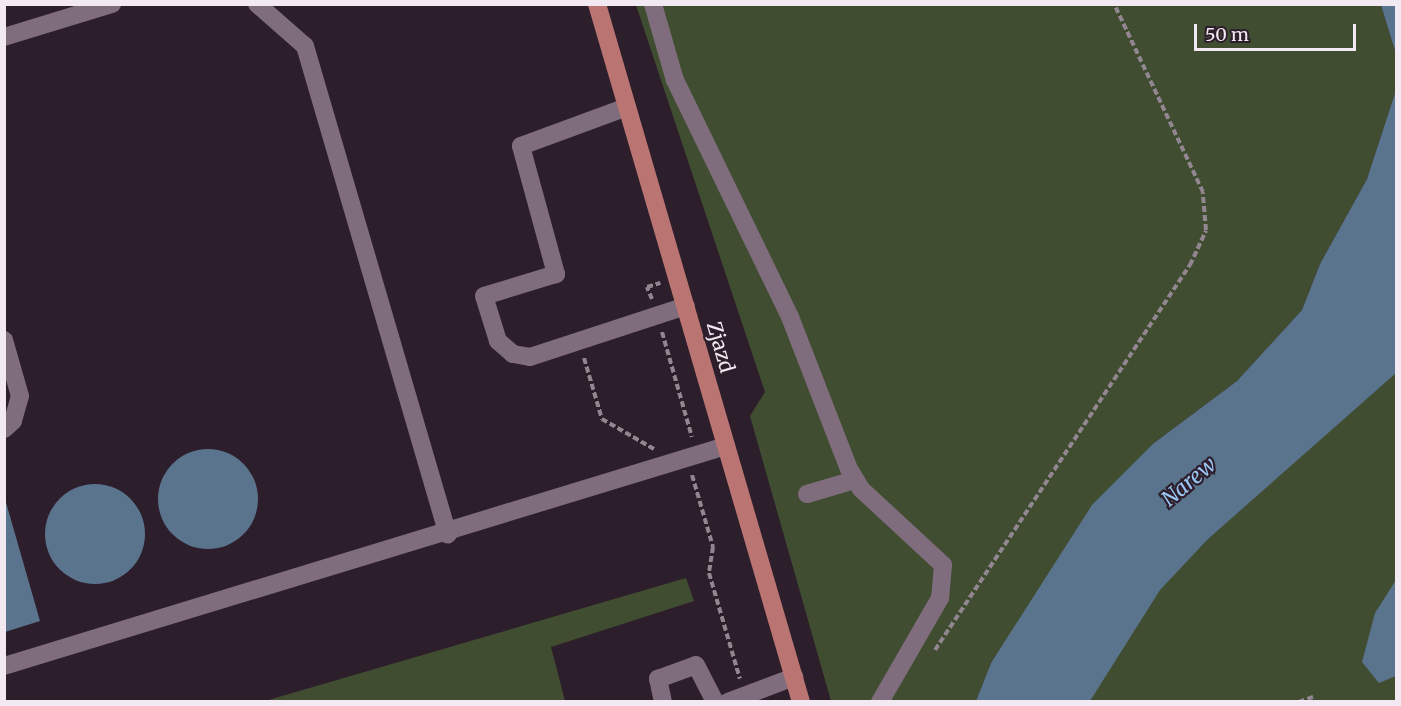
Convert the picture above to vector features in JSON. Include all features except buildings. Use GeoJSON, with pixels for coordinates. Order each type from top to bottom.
{"type":"FeatureCollection","features":[{"type":"Feature","properties":{"kind":"main road","name":"Zjazd"},"geometry":{"type":"LineString","coordinates":[[597,4],[801,702]]}},
{"type":"Feature","properties":{"kind":"lane"},"geometry":{"type":"LineString","coordinates":[[4,37],[112,4]]}},
{"type":"Feature","properties":{"kind":"lane"},"geometry":{"type":"LineString","coordinates":[[257,4],[304,46],[448,534]]}},
{"type":"Feature","properties":{"kind":"lane"},"geometry":{"type":"LineString","coordinates":[[652,4],[675,80],[790,317],[855,480],[937,554],[945,571],[940,598],[880,702]]}},
{"type":"Feature","properties":{"kind":"lane"},"geometry":{"type":"LineString","coordinates":[[627,107],[521,146],[556,274],[484,296],[498,341],[513,354],[530,357],[686,306]]}},
{"type":"Feature","properties":{"kind":"lane"},"geometry":{"type":"LineString","coordinates":[[4,340],[20,396],[13,421],[4,429]]}},
{"type":"Feature","properties":{"kind":"lane"},"geometry":{"type":"LineString","coordinates":[[4,666],[448,534],[726,446]]}},
{"type":"Feature","properties":{"kind":"lane"},"geometry":{"type":"LineString","coordinates":[[807,494],[855,480]]}},
{"type":"Feature","properties":{"kind":"lane"},"geometry":{"type":"LineString","coordinates":[[663,702],[658,680],[696,665],[714,702]]}},
{"type":"Feature","properties":{"kind":"lane"},"geometry":{"type":"LineString","coordinates":[[728,702],[794,677]]}},
{"type":"Feature","properties":{"kind":"path"},"geometry":{"type":"LineString","coordinates":[[932,654],[1190,265],[1206,230],[1203,192],[1114,4]]}},
{"type":"Feature","properties":{"kind":"path"},"geometry":{"type":"LineString","coordinates":[[580,341],[602,419],[654,446],[660,466]]}},
{"type":"Feature","properties":{"kind":"path"},"geometry":{"type":"LineString","coordinates":[[1299,702],[1313,697]]}},
{"type":"Feature","properties":{"kind":"green space"},"geometry":{"type":"Polygon","coordinates":[[[636,5],[1381,5],[1396,54],[1396,90],[1367,179],[1320,264],[1302,310],[1237,381],[1154,443],[991,663],[976,701],[831,701],[750,416],[765,392],[636,5]]]}},
{"type":"Feature","properties":{"kind":"green space"},"geometry":{"type":"Polygon","coordinates":[[[1396,360],[1396,701],[1090,702],[1111,652],[1183,548],[1396,360]]]}},
{"type":"Feature","properties":{"kind":"green space"},"geometry":{"type":"Polygon","coordinates":[[[686,578],[694,601],[551,647],[565,701],[265,701],[686,578]]]}},
{"type":"Feature","properties":{"kind":"water"},"geometry":{"type":"Polygon","coordinates":[[[1381,5],[1396,5],[1396,54],[1381,5]]]}},
{"type":"Feature","properties":{"kind":"water","name":"Narew"},"geometry":{"type":"Polygon","coordinates":[[[1396,90],[1396,373],[1208,539],[1160,590],[1090,701],[976,701],[991,663],[1092,505],[1154,443],[1237,381],[1302,310],[1320,264],[1367,179],[1396,90]]]}},
{"type":"Feature","properties":{"kind":"water"},"geometry":{"type":"Polygon","coordinates":[[[208,449],[227,452],[244,463],[255,480],[258,499],[255,518],[244,535],[227,546],[208,549],[189,546],[172,535],[161,518],[158,499],[161,480],[172,463],[189,452],[208,449]]]}},
{"type":"Feature","properties":{"kind":"water"},"geometry":{"type":"Polygon","coordinates":[[[95,484],[114,487],[131,498],[142,515],[145,534],[142,553],[131,570],[114,581],[95,584],[76,581],[59,570],[48,553],[45,534],[48,515],[59,498],[76,487],[95,484]]]}},
{"type":"Feature","properties":{"kind":"water"},"geometry":{"type":"Polygon","coordinates":[[[5,499],[40,621],[4,632],[5,499]]]}},
{"type":"Feature","properties":{"kind":"water"},"geometry":{"type":"Polygon","coordinates":[[[1396,580],[1396,676],[1379,683],[1362,662],[1375,613],[1396,580]]]}}]}
